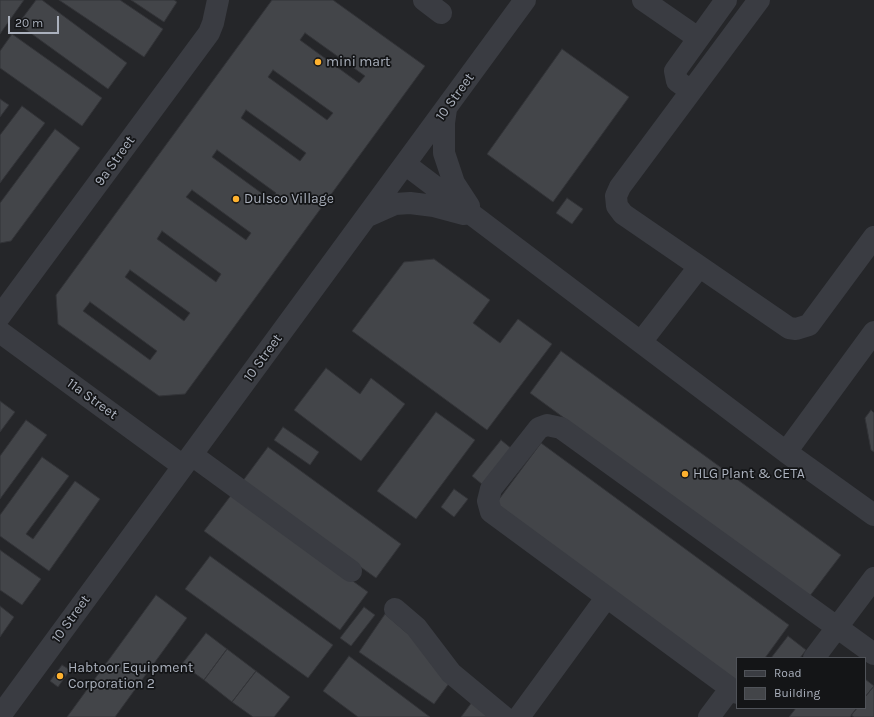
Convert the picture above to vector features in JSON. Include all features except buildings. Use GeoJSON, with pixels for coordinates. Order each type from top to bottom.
{"type":"FeatureCollection","features":[{"type":"Feature","properties":{"kind":"street","name":"9a Street"},"geometry":{"type":"LineString","coordinates":[[0,316],[209,33],[213,23],[218,0]]}},
{"type":"Feature","properties":{"kind":"street"},"geometry":{"type":"LineString","coordinates":[[424,0],[441,13]]}},
{"type":"Feature","properties":{"kind":"street","name":"10 Street"},"geometry":{"type":"LineString","coordinates":[[0,716],[526,0]]}},
{"type":"Feature","properties":{"kind":"street"},"geometry":{"type":"LineString","coordinates":[[643,0],[698,38]]}},
{"type":"Feature","properties":{"kind":"street"},"geometry":{"type":"LineString","coordinates":[[691,91],[677,81],[675,71],[726,0]]}},
{"type":"Feature","properties":{"kind":"street"},"geometry":{"type":"LineString","coordinates":[[759,0],[620,187],[615,201],[623,214],[783,326],[796,329],[809,324],[814,319],[874,237]]}},
{"type":"Feature","properties":{"kind":"street"},"geometry":{"type":"LineString","coordinates":[[446,108],[443,138],[448,168],[454,183],[476,217]]}},
{"type":"Feature","properties":{"kind":"street"},"geometry":{"type":"LineString","coordinates":[[405,164],[786,452],[874,515]]}},
{"type":"Feature","properties":{"kind":"street"},"geometry":{"type":"LineString","coordinates":[[367,216],[395,204],[410,203],[434,206],[476,217]]}},
{"type":"Feature","properties":{"kind":"street"},"geometry":{"type":"LineString","coordinates":[[641,342],[699,267]]}},
{"type":"Feature","properties":{"kind":"street","name":"11a Street"},"geometry":{"type":"LineString","coordinates":[[0,332],[351,571]]}},
{"type":"Feature","properties":{"kind":"street"},"geometry":{"type":"LineString","coordinates":[[786,452],[874,332]]}},
{"type":"Feature","properties":{"kind":"street"},"geometry":{"type":"LineString","coordinates":[[709,717],[734,691],[495,517],[489,507],[488,501],[491,490],[535,431],[543,426],[552,425],[561,428],[874,654]]}},
{"type":"Feature","properties":{"kind":"street"},"geometry":{"type":"LineString","coordinates":[[815,657],[874,578]]}},
{"type":"Feature","properties":{"kind":"street"},"geometry":{"type":"LineString","coordinates":[[519,717],[606,598]]}},
{"type":"Feature","properties":{"kind":"street"},"geometry":{"type":"LineString","coordinates":[[395,609],[416,627],[451,673],[504,717]]}},
{"type":"Feature","properties":{"kind":"shaded area"},"geometry":{"type":"Polygon","coordinates":[[[0,0],[874,0],[874,717],[0,717],[0,0]]]}},
{"type":"Feature","properties":{"kind":"place","name":"mini mart"},"geometry":{"type":"Point","coordinates":[318,62]}},
{"type":"Feature","properties":{"kind":"place","name":"Dulsco Village"},"geometry":{"type":"Point","coordinates":[236,199]}},
{"type":"Feature","properties":{"kind":"place","name":"HLG Plant & CETA"},"geometry":{"type":"Point","coordinates":[685,474]}},
{"type":"Feature","properties":{"kind":"place","name":"Habtoor Equipment Corporation 2"},"geometry":{"type":"Point","coordinates":[60,676]}}]}
